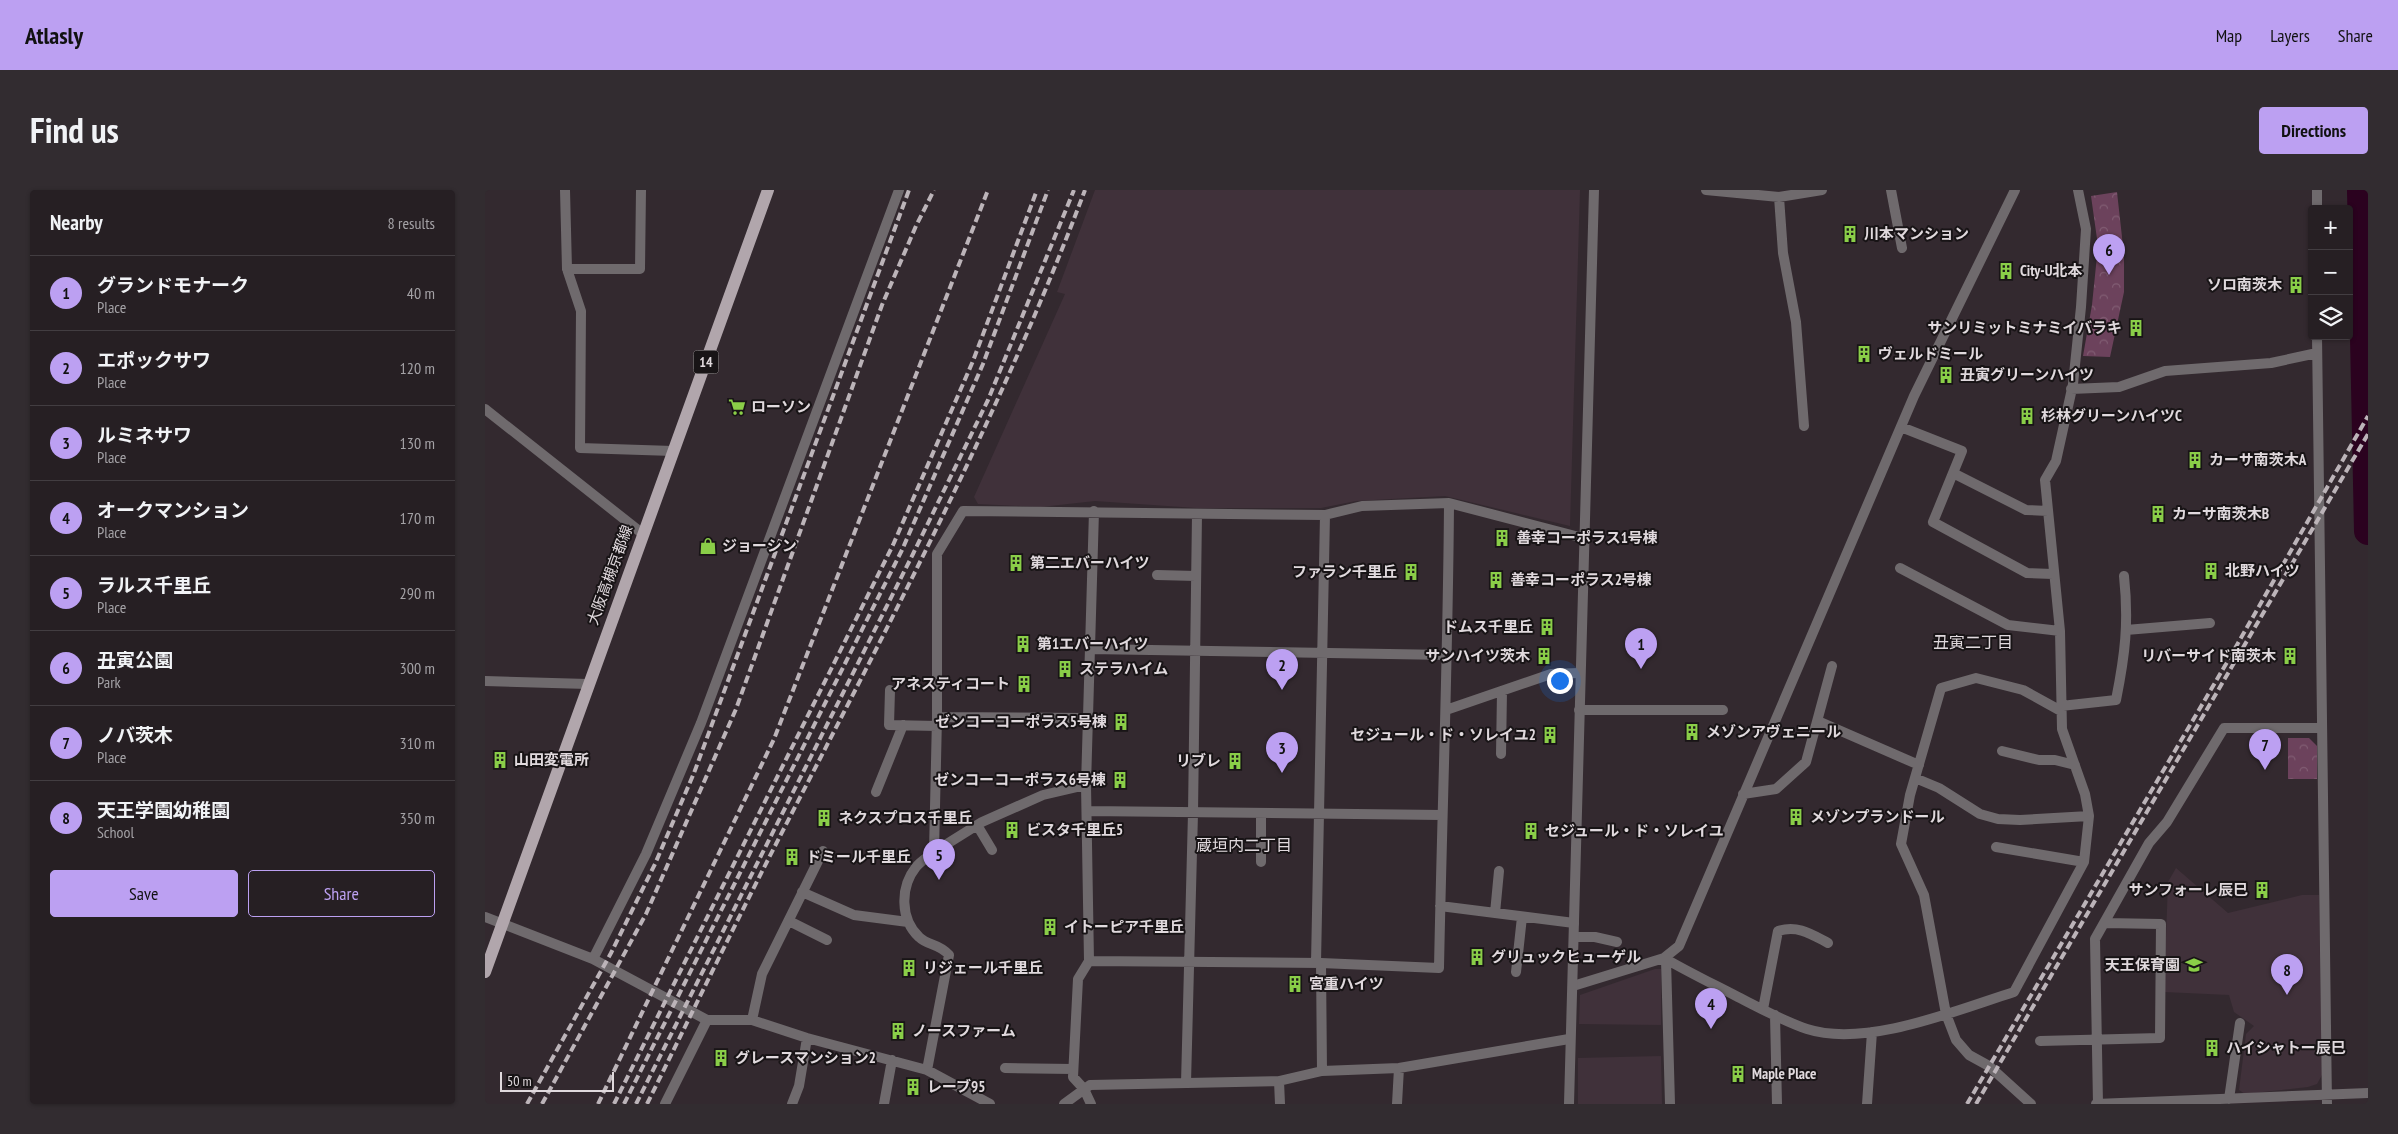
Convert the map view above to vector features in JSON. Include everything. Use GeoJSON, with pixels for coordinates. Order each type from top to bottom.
{"type":"FeatureCollection","features":[{"type":"Feature","properties":{"kind":"main road","name":"大阪高槻京都線"},"geometry":{"type":"LineString","coordinates":[[485,972],[501,923],[768,190]]}},
{"type":"Feature","properties":{"kind":"street"},"geometry":{"type":"LineString","coordinates":[[565,190],[567,269],[581,311],[580,448],[673,451]]}},
{"type":"Feature","properties":{"kind":"street"},"geometry":{"type":"LineString","coordinates":[[567,269],[640,269],[641,190]]}},
{"type":"Feature","properties":{"kind":"street"},"geometry":{"type":"LineString","coordinates":[[593,959],[645,854],[701,723],[899,190]]}},
{"type":"Feature","properties":{"kind":"street"},"geometry":{"type":"LineString","coordinates":[[1569,1104],[1569,1039],[1573,986],[1579,673],[1594,190]]}},
{"type":"Feature","properties":{"kind":"street"},"geometry":{"type":"LineString","coordinates":[[1705,190],[1779,197],[1822,190]]}},
{"type":"Feature","properties":{"kind":"street"},"geometry":{"type":"LineString","coordinates":[[1891,190],[1902,248]]}},
{"type":"Feature","properties":{"kind":"street"},"geometry":{"type":"LineString","coordinates":[[1573,986],[1665,959],[1679,946],[1743,794],[1808,649],[1914,396],[2015,190]]}},
{"type":"Feature","properties":{"kind":"street"},"geometry":{"type":"LineString","coordinates":[[1665,959],[1763,1010],[1808,1030],[1841,1033],[1872,1032],[1904,1027],[2014,992],[2084,862],[2089,816],[2085,794],[2062,729],[2060,632],[2045,480],[2057,460],[2071,390],[2081,307],[2086,229],[2079,190]]}},
{"type":"Feature","properties":{"kind":"street"},"geometry":{"type":"LineString","coordinates":[[2317,190],[2317,205]]}},
{"type":"Feature","properties":{"kind":"street"},"geometry":{"type":"LineString","coordinates":[[1779,197],[1783,253],[1796,322],[1804,426]]}},
{"type":"Feature","properties":{"kind":"street"},"geometry":{"type":"LineString","coordinates":[[2317,340],[2321,728],[2328,1099]]}},
{"type":"Feature","properties":{"kind":"street"},"geometry":{"type":"LineString","coordinates":[[2071,390],[2119,387],[2165,371],[2271,363],[2317,353]]}},
{"type":"Feature","properties":{"kind":"street"},"geometry":{"type":"LineString","coordinates":[[485,409],[643,534]]}},
{"type":"Feature","properties":{"kind":"street"},"geometry":{"type":"LineString","coordinates":[[1901,427],[1962,451],[1933,522],[2027,573],[2053,574]]}},
{"type":"Feature","properties":{"kind":"street"},"geometry":{"type":"LineString","coordinates":[[1953,473],[2026,510],[2048,511]]}},
{"type":"Feature","properties":{"kind":"street"},"geometry":{"type":"LineString","coordinates":[[934,852],[937,722],[937,554],[963,511],[1325,515],[1362,506],[1449,503],[1583,538]]}},
{"type":"Feature","properties":{"kind":"street"},"geometry":{"type":"LineString","coordinates":[[1089,962],[1319,963],[1439,968],[1448,655],[1449,503]]}},
{"type":"Feature","properties":{"kind":"street"},"geometry":{"type":"LineString","coordinates":[[1091,1104],[1091,1100],[1084,1089],[1073,1077],[1073,1069],[1077,979],[1089,962],[1086,785],[1094,511]]}},
{"type":"Feature","properties":{"kind":"street"},"geometry":{"type":"LineString","coordinates":[[1186,1083],[1193,813],[1197,514]]}},
{"type":"Feature","properties":{"kind":"street"},"geometry":{"type":"LineString","coordinates":[[1322,1072],[1319,963],[1319,814],[1325,515]]}},
{"type":"Feature","properties":{"kind":"street"},"geometry":{"type":"LineString","coordinates":[[1900,568],[2008,625],[2060,632]]}},
{"type":"Feature","properties":{"kind":"street"},"geometry":{"type":"LineString","coordinates":[[1157,575],[1197,576]]}},
{"type":"Feature","properties":{"kind":"street"},"geometry":{"type":"LineString","coordinates":[[2031,1104],[1989,1066],[1969,1055],[1956,1040],[1946,1014],[1924,895],[1901,844],[1915,778],[1941,688],[1975,678],[2023,690],[2061,708],[2116,700],[2124,658],[2126,630],[2127,612],[2124,576]]}},
{"type":"Feature","properties":{"kind":"street"},"geometry":{"type":"LineString","coordinates":[[2126,630],[2210,623]]}},
{"type":"Feature","properties":{"kind":"street"},"geometry":{"type":"LineString","coordinates":[[1090,649],[1448,655]]}},
{"type":"Feature","properties":{"kind":"street"},"geometry":{"type":"LineString","coordinates":[[1743,794],[1776,789],[1806,762],[1833,666]]}},
{"type":"Feature","properties":{"kind":"street"},"geometry":{"type":"LineString","coordinates":[[1446,710],[1551,674],[1579,673]]}},
{"type":"Feature","properties":{"kind":"street"},"geometry":{"type":"LineString","coordinates":[[485,681],[588,684]]}},
{"type":"Feature","properties":{"kind":"street"},"geometry":{"type":"LineString","coordinates":[[890,690],[889,725],[1088,718]]}},
{"type":"Feature","properties":{"kind":"street"},"geometry":{"type":"LineString","coordinates":[[1501,754],[1502,691]]}},
{"type":"Feature","properties":{"kind":"street"},"geometry":{"type":"LineString","coordinates":[[1579,710],[1723,710]]}},
{"type":"Feature","properties":{"kind":"street"},"geometry":{"type":"LineString","coordinates":[[1818,721],[1919,765]]}},
{"type":"Feature","properties":{"kind":"street"},"geometry":{"type":"LineString","coordinates":[[876,792],[903,725]]}},
{"type":"Feature","properties":{"kind":"street"},"geometry":{"type":"LineString","coordinates":[[2321,728],[2224,728],[2167,822],[2149,843],[2095,940],[2097,1104],[2301,1097],[2328,1099],[2368,1093]]}},
{"type":"Feature","properties":{"kind":"street"},"geometry":{"type":"LineString","coordinates":[[2002,751],[2039,760],[2055,760],[2075,765]]}},
{"type":"Feature","properties":{"kind":"street"},"geometry":{"type":"LineString","coordinates":[[1915,778],[1939,788],[1980,814],[1999,819],[2020,820],[2089,816]]}},
{"type":"Feature","properties":{"kind":"street"},"geometry":{"type":"LineString","coordinates":[[927,1070],[949,955],[943,947],[920,938],[907,922],[903,893],[916,867],[934,852],[977,825],[1043,795],[1086,785]]}},
{"type":"Feature","properties":{"kind":"street"},"geometry":{"type":"LineString","coordinates":[[1087,811],[1442,815]]}},
{"type":"Feature","properties":{"kind":"street"},"geometry":{"type":"LineString","coordinates":[[1261,814],[1261,862]]}},
{"type":"Feature","properties":{"kind":"street"},"geometry":{"type":"LineString","coordinates":[[977,825],[993,850]]}},
{"type":"Feature","properties":{"kind":"street"},"geometry":{"type":"LineString","coordinates":[[1996,847],[2084,862]]}},
{"type":"Feature","properties":{"kind":"street"},"geometry":{"type":"LineString","coordinates":[[751,1020],[762,974],[823,851]]}},
{"type":"Feature","properties":{"kind":"street"},"geometry":{"type":"LineString","coordinates":[[1495,913],[1499,871]]}},
{"type":"Feature","properties":{"kind":"street"},"geometry":{"type":"LineString","coordinates":[[802,892],[853,915],[907,922]]}},
{"type":"Feature","properties":{"kind":"street"},"geometry":{"type":"LineString","coordinates":[[1441,906],[1574,923]]}},
{"type":"Feature","properties":{"kind":"street"},"geometry":{"type":"LineString","coordinates":[[485,917],[593,959],[707,1020],[751,1020],[807,1038],[927,1070],[990,1104]]}},
{"type":"Feature","properties":{"kind":"street"},"geometry":{"type":"LineString","coordinates":[[1516,972],[1522,917]]}},
{"type":"Feature","properties":{"kind":"street"},"geometry":{"type":"LineString","coordinates":[[789,921],[827,940]]}},
{"type":"Feature","properties":{"kind":"street"},"geometry":{"type":"LineString","coordinates":[[2040,1041],[2159,1038],[2161,924],[2105,923]]}},
{"type":"Feature","properties":{"kind":"street"},"geometry":{"type":"LineString","coordinates":[[1763,1010],[1778,931],[1789,928],[1799,929],[1829,943]]}},
{"type":"Feature","properties":{"kind":"street"},"geometry":{"type":"LineString","coordinates":[[1574,937],[1595,937],[1617,942]]}},
{"type":"Feature","properties":{"kind":"street"},"geometry":{"type":"LineString","coordinates":[[1665,959],[1670,1104]]}},
{"type":"Feature","properties":{"kind":"street"},"geometry":{"type":"LineString","coordinates":[[1775,1015],[1777,1104]]}},
{"type":"Feature","properties":{"kind":"street"},"geometry":{"type":"LineString","coordinates":[[665,1104],[707,1020]]}},
{"type":"Feature","properties":{"kind":"street"},"geometry":{"type":"LineString","coordinates":[[2229,1099],[2240,1023]]}},
{"type":"Feature","properties":{"kind":"street"},"geometry":{"type":"LineString","coordinates":[[1867,1104],[1872,1032]]}},
{"type":"Feature","properties":{"kind":"street"},"geometry":{"type":"LineString","coordinates":[[792,1104],[799,1086],[807,1038]]}},
{"type":"Feature","properties":{"kind":"street"},"geometry":{"type":"LineString","coordinates":[[1064,1104],[1090,1085],[1279,1081],[1322,1072],[1399,1068],[1569,1039]]}},
{"type":"Feature","properties":{"kind":"street"},"geometry":{"type":"LineString","coordinates":[[884,1104],[892,1060]]}},
{"type":"Feature","properties":{"kind":"street"},"geometry":{"type":"LineString","coordinates":[[1005,1068],[1073,1069]]}},
{"type":"Feature","properties":{"kind":"street"},"geometry":{"type":"LineString","coordinates":[[1397,1104],[1399,1068]]}},
{"type":"Feature","properties":{"kind":"street"},"geometry":{"type":"LineString","coordinates":[[1279,1081],[1280,1104]]}},
{"type":"Feature","properties":{"kind":"shaded area"},"geometry":{"type":"Polygon","coordinates":[[[1095,190],[1580,190],[1570,526],[1445,496],[1356,501],[1321,508],[1196,508],[1095,501],[1041,507],[978,504],[974,497],[1065,294],[1057,292],[1095,190]]]}},
{"type":"Feature","properties":{"kind":"shaded area"},"geometry":{"type":"Polygon","coordinates":[[[2176,868],[2228,913],[2302,895],[2319,895],[2322,1075],[2317,1084],[2308,1087],[2245,1094],[2239,1090],[2246,1034],[2254,1026],[2234,1012],[2229,995],[2164,992],[2168,882],[2176,868]]]}},
{"type":"Feature","properties":{"kind":"shaded area"},"geometry":{"type":"Polygon","coordinates":[[[1655,969],[1661,969],[1661,1025],[1579,1024],[1580,995],[1655,969]]]}},
{"type":"Feature","properties":{"kind":"shaded area"},"geometry":{"type":"Polygon","coordinates":[[[1661,1056],[1662,1104],[1578,1104],[1578,1058],[1661,1056]]]}},
{"type":"Feature","properties":{"kind":"green space"},"geometry":{"type":"Polygon","coordinates":[[[2117,192],[2124,255],[2124,292],[2110,357],[2083,356],[2092,305],[2098,246],[2091,196],[2117,192]]]}},
{"type":"Feature","properties":{"kind":"green space"},"geometry":{"type":"Polygon","coordinates":[[[2288,738],[2309,738],[2317,746],[2317,779],[2288,779],[2288,738]]]}},
{"type":"Feature","properties":{"kind":"waterway"},"geometry":{"type":"LineString","coordinates":[[2361,190],[2368,531]]}},
{"type":"Feature","properties":{"kind":"railway"},"geometry":{"type":"LineString","coordinates":[[527,1104],[611,953],[655,864],[694,773],[909,190]]}},
{"type":"Feature","properties":{"kind":"railway"},"geometry":{"type":"LineString","coordinates":[[542,1104],[646,914],[736,709],[882,305],[916,226],[934,190]]}},
{"type":"Feature","properties":{"kind":"railway"},"geometry":{"type":"LineString","coordinates":[[598,1104],[774,739],[988,190]]}},
{"type":"Feature","properties":{"kind":"railway"},"geometry":{"type":"LineString","coordinates":[[614,1104],[893,545],[973,361],[1037,190]]}},
{"type":"Feature","properties":{"kind":"railway"},"geometry":{"type":"LineString","coordinates":[[624,1104],[902,550],[983,364],[1048,190]]}},
{"type":"Feature","properties":{"kind":"railway"},"geometry":{"type":"LineString","coordinates":[[636,1104],[913,554],[988,400],[1074,190]]}},
{"type":"Feature","properties":{"kind":"railway"},"geometry":{"type":"LineString","coordinates":[[647,1104],[760,876],[940,522],[1016,357],[1052,274],[1085,190]]}},
{"type":"Feature","properties":{"kind":"railway"},"geometry":{"type":"LineString","coordinates":[[1967,1104],[2226,664],[2368,416]]}},
{"type":"Feature","properties":{"kind":"railway"},"geometry":{"type":"LineString","coordinates":[[1976,1104],[2368,434]]}},
{"type":"Feature","properties":{"kind":"place","name":"川本マンション"},"geometry":{"type":"Point","coordinates":[1850,234]}},
{"type":"Feature","properties":{"kind":"place","name":"City-U北本"},"geometry":{"type":"Point","coordinates":[2006,271]}},
{"type":"Feature","properties":{"kind":"place","name":"丑寅公園"},"geometry":{"type":"Point","coordinates":[2109,275]}},
{"type":"Feature","properties":{"kind":"place","name":"ソロ南茨木"},"geometry":{"type":"Point","coordinates":[2296,285]}},
{"type":"Feature","properties":{"kind":"place","name":"サンリミットミナミイバラキ"},"geometry":{"type":"Point","coordinates":[2136,328]}},
{"type":"Feature","properties":{"kind":"place","name":"ヴェルドミール"},"geometry":{"type":"Point","coordinates":[1864,354]}},
{"type":"Feature","properties":{"kind":"place","name":"丑寅グリーンハイツ"},"geometry":{"type":"Point","coordinates":[1946,375]}},
{"type":"Feature","properties":{"kind":"place","name":"ローソン"},"geometry":{"type":"Point","coordinates":[737,407]}},
{"type":"Feature","properties":{"kind":"place","name":"杉林グリーンハイツC"},"geometry":{"type":"Point","coordinates":[2027,416]}},
{"type":"Feature","properties":{"kind":"place","name":"カーサ南茨木A"},"geometry":{"type":"Point","coordinates":[2195,460]}},
{"type":"Feature","properties":{"kind":"place","name":"カーサ南茨木B"},"geometry":{"type":"Point","coordinates":[2158,514]}},
{"type":"Feature","properties":{"kind":"place","name":"善幸コーポラス1号棟"},"geometry":{"type":"Point","coordinates":[1502,538]}},
{"type":"Feature","properties":{"kind":"place","name":"ジョーシン"},"geometry":{"type":"Point","coordinates":[708,546]}},
{"type":"Feature","properties":{"kind":"place","name":"第二エバーハイツ"},"geometry":{"type":"Point","coordinates":[1016,563]}},
{"type":"Feature","properties":{"kind":"place","name":"北野ハイツ"},"geometry":{"type":"Point","coordinates":[2211,571]}},
{"type":"Feature","properties":{"kind":"place","name":"ファラン千里丘"},"geometry":{"type":"Point","coordinates":[1411,572]}},
{"type":"Feature","properties":{"kind":"place","name":"善幸コーポラス2号棟"},"geometry":{"type":"Point","coordinates":[1496,580]}},
{"type":"Feature","properties":{"kind":"place","name":"ドムス千里丘"},"geometry":{"type":"Point","coordinates":[1547,627]}},
{"type":"Feature","properties":{"kind":"place","name":"第1エバーハイツ"},"geometry":{"type":"Point","coordinates":[1023,644]}},
{"type":"Feature","properties":{"kind":"place","name":"サンハイツ茨木"},"geometry":{"type":"Point","coordinates":[1544,656]}},
{"type":"Feature","properties":{"kind":"place","name":"リバーサイド南茨木"},"geometry":{"type":"Point","coordinates":[2290,656]}},
{"type":"Feature","properties":{"kind":"place","name":"ステラハイム"},"geometry":{"type":"Point","coordinates":[1065,669]}},
{"type":"Feature","properties":{"kind":"place","name":"グランドモナーク"},"geometry":{"type":"Point","coordinates":[1641,669]}},
{"type":"Feature","properties":{"kind":"place","name":"アネスティコート"},"geometry":{"type":"Point","coordinates":[1024,684]}},
{"type":"Feature","properties":{"kind":"place","name":"エポックサワ"},"geometry":{"type":"Point","coordinates":[1282,690]}},
{"type":"Feature","properties":{"kind":"place","name":"ゼンコーコーポラス5号棟"},"geometry":{"type":"Point","coordinates":[1121,722]}},
{"type":"Feature","properties":{"kind":"place","name":"メゾンアヴェニール"},"geometry":{"type":"Point","coordinates":[1692,732]}},
{"type":"Feature","properties":{"kind":"place","name":"セジュール・ド・ソレイユ2"},"geometry":{"type":"Point","coordinates":[1550,735]}},
{"type":"Feature","properties":{"kind":"place","name":"山田変電所"},"geometry":{"type":"Point","coordinates":[500,760]}},
{"type":"Feature","properties":{"kind":"place","name":"リブレ"},"geometry":{"type":"Point","coordinates":[1235,761]}},
{"type":"Feature","properties":{"kind":"place","name":"ノバ茨木"},"geometry":{"type":"Point","coordinates":[2265,770]}},
{"type":"Feature","properties":{"kind":"place","name":"ルミネサワ"},"geometry":{"type":"Point","coordinates":[1282,773]}},
{"type":"Feature","properties":{"kind":"place","name":"ゼンコーコーポラス6号棟"},"geometry":{"type":"Point","coordinates":[1120,780]}},
{"type":"Feature","properties":{"kind":"place","name":"メゾンプランドール"},"geometry":{"type":"Point","coordinates":[1796,817]}},
{"type":"Feature","properties":{"kind":"place","name":"ネクスプロス千里丘"},"geometry":{"type":"Point","coordinates":[824,818]}},
{"type":"Feature","properties":{"kind":"place","name":"ビスタ千里丘5"},"geometry":{"type":"Point","coordinates":[1012,830]}},
{"type":"Feature","properties":{"kind":"place","name":"セジュール・ド・ソレイユ"},"geometry":{"type":"Point","coordinates":[1531,831]}},
{"type":"Feature","properties":{"kind":"place","name":"ドミール千里丘"},"geometry":{"type":"Point","coordinates":[792,857]}},
{"type":"Feature","properties":{"kind":"place","name":"ラルス千里丘"},"geometry":{"type":"Point","coordinates":[939,880]}},
{"type":"Feature","properties":{"kind":"place","name":"サンフォーレ辰巳"},"geometry":{"type":"Point","coordinates":[2262,890]}},
{"type":"Feature","properties":{"kind":"place","name":"イトーピア千里丘"},"geometry":{"type":"Point","coordinates":[1050,927]}},
{"type":"Feature","properties":{"kind":"place","name":"グリュックヒューゲル"},"geometry":{"type":"Point","coordinates":[1477,957]}},
{"type":"Feature","properties":{"kind":"place","name":"天王保育園"},"geometry":{"type":"Point","coordinates":[2194,965]}},
{"type":"Feature","properties":{"kind":"place","name":"リジェール千里丘"},"geometry":{"type":"Point","coordinates":[909,968]}},
{"type":"Feature","properties":{"kind":"place","name":"宮重ハイツ"},"geometry":{"type":"Point","coordinates":[1295,984]}},
{"type":"Feature","properties":{"kind":"place","name":"天王学園幼稚園"},"geometry":{"type":"Point","coordinates":[2287,995]}},
{"type":"Feature","properties":{"kind":"place","name":"オークマンション"},"geometry":{"type":"Point","coordinates":[1711,1029]}},
{"type":"Feature","properties":{"kind":"place","name":"ノースファーム"},"geometry":{"type":"Point","coordinates":[898,1031]}},
{"type":"Feature","properties":{"kind":"place","name":"ハイシャトー辰巳"},"geometry":{"type":"Point","coordinates":[2212,1048]}},
{"type":"Feature","properties":{"kind":"place","name":"グレースマンション2"},"geometry":{"type":"Point","coordinates":[721,1058]}},
{"type":"Feature","properties":{"kind":"place","name":"Maple Place"},"geometry":{"type":"Point","coordinates":[1738,1074]}},
{"type":"Feature","properties":{"kind":"place","name":"レーブ95"},"geometry":{"type":"Point","coordinates":[913,1087]}},
{"type":"Feature","properties":{"kind":"district","name":"丑寅二丁目"},"geometry":{"type":"Point","coordinates":[1973,642]}},
{"type":"Feature","properties":{"kind":"district","name":"蔵垣内二丁目"},"geometry":{"type":"Point","coordinates":[1244,845]}}]}
